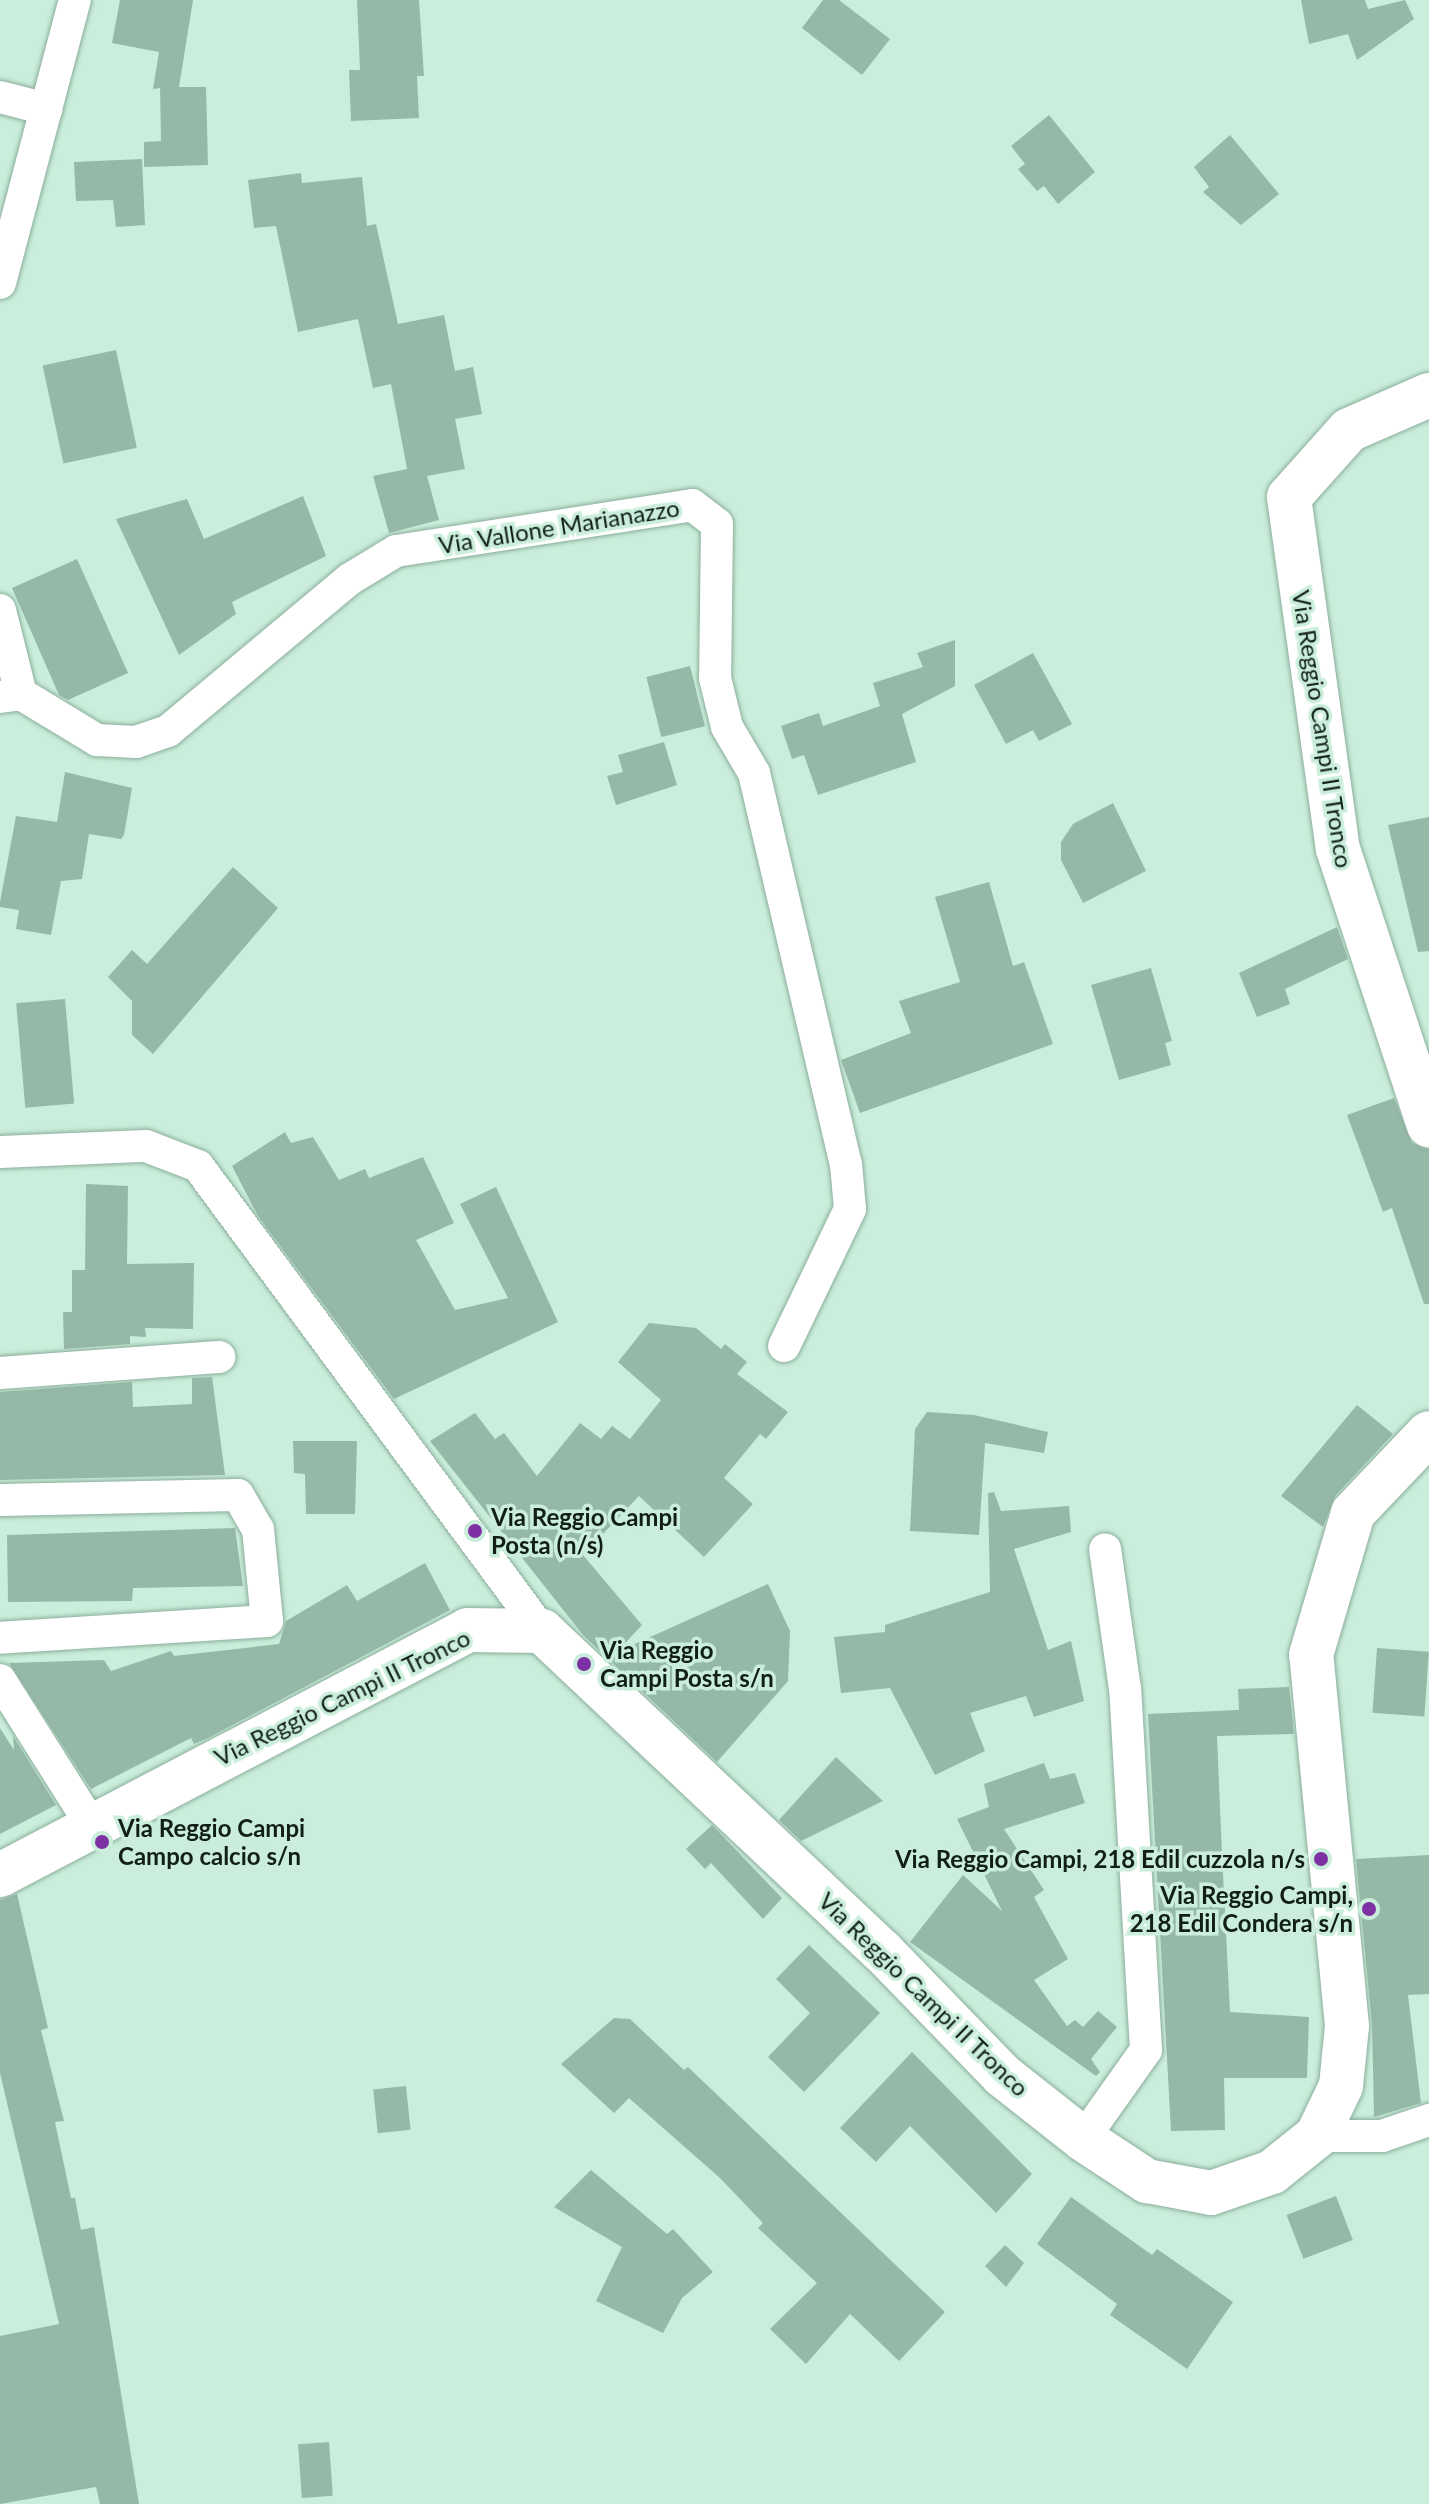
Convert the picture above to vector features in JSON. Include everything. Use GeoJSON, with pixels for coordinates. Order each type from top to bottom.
{"type":"FeatureCollection","features":[{"type":"Feature","properties":{"kind":"main road","name":"Via Reggio Campi II Tronco"},"geometry":{"type":"LineString","coordinates":[[1429,395],[1349,430],[1289,497],[1338,849],[1429,1125]]}},
{"type":"Feature","properties":{"kind":"main road","name":"Via Reggio Campi II Tronco"},"geometry":{"type":"LineString","coordinates":[[0,1875],[90,1823],[468,1630],[542,1631],[882,1951],[1002,2075],[1083,2139],[1147,2181],[1211,2193],[1272,2172],[1317,2136],[1341,2086],[1347,2026],[1311,1655],[1353,1513],[1429,1433]]}},
{"type":"Feature","properties":{"kind":"street"},"geometry":{"type":"LineString","coordinates":[[0,283],[75,0]]}},
{"type":"Feature","properties":{"kind":"street"},"geometry":{"type":"LineString","coordinates":[[0,97],[46,109]]}},
{"type":"Feature","properties":{"kind":"street","name":"Via Vallone Marianazzo"},"geometry":{"type":"LineString","coordinates":[[11,696],[97,740],[136,742],[168,731],[350,579],[396,551],[692,505],[717,524],[715,678],[727,727],[754,773],[846,1164],[850,1209],[784,1346]]}},
{"type":"Feature","properties":{"kind":"street"},"geometry":{"type":"LineString","coordinates":[[0,610],[11,696]]}},
{"type":"Feature","properties":{"kind":"street"},"geometry":{"type":"LineString","coordinates":[[0,1152],[146,1146],[198,1166],[542,1631]]}},
{"type":"Feature","properties":{"kind":"street"},"geometry":{"type":"LineString","coordinates":[[0,1373],[219,1357]]}},
{"type":"Feature","properties":{"kind":"street"},"geometry":{"type":"LineString","coordinates":[[0,1500],[238,1495],[258,1529],[267,1621],[0,1638]]}},
{"type":"Feature","properties":{"kind":"street"},"geometry":{"type":"LineString","coordinates":[[1083,2139],[1146,2050],[1125,1689],[1105,1549]]}},
{"type":"Feature","properties":{"kind":"street"},"geometry":{"type":"LineString","coordinates":[[0,1680],[90,1823]]}},
{"type":"Feature","properties":{"kind":"street"},"geometry":{"type":"LineString","coordinates":[[1317,2136],[1382,2136],[1429,2120]]}},
{"type":"Feature","properties":{"kind":"building"},"geometry":{"type":"Polygon","coordinates":[[[120,0],[193,0],[179,87],[206,87],[208,165],[144,167],[144,142],[161,141],[160,88],[153,89],[159,52],[112,43],[120,0]]]}},
{"type":"Feature","properties":{"kind":"building"},"geometry":{"type":"Polygon","coordinates":[[[357,0],[419,0],[424,76],[417,76],[419,118],[351,121],[349,70],[360,70],[357,0]]]}},
{"type":"Feature","properties":{"kind":"building"},"geometry":{"type":"Polygon","coordinates":[[[823,0],[839,0],[890,39],[862,75],[802,28],[823,0]]]}},
{"type":"Feature","properties":{"kind":"building"},"geometry":{"type":"Polygon","coordinates":[[[1301,0],[1365,0],[1368,9],[1405,0],[1414,19],[1357,60],[1348,34],[1309,44],[1301,0]]]}},
{"type":"Feature","properties":{"kind":"building"},"geometry":{"type":"Polygon","coordinates":[[[1049,115],[1095,172],[1058,204],[1044,186],[1037,191],[1018,169],[1025,164],[1011,146],[1049,115]]]}},
{"type":"Feature","properties":{"kind":"building"},"geometry":{"type":"Polygon","coordinates":[[[1230,135],[1279,194],[1241,225],[1203,192],[1209,187],[1194,167],[1230,135]]]}},
{"type":"Feature","properties":{"kind":"building"},"geometry":{"type":"Polygon","coordinates":[[[142,159],[145,225],[116,227],[113,200],[76,201],[74,162],[142,159]]]}},
{"type":"Feature","properties":{"kind":"building"},"geometry":{"type":"Polygon","coordinates":[[[301,173],[302,183],[362,177],[367,226],[376,224],[398,324],[444,315],[455,371],[473,367],[482,414],[455,419],[465,469],[427,476],[439,520],[389,533],[373,476],[407,469],[391,384],[373,388],[358,319],[298,332],[276,226],[254,228],[248,180],[301,173]]]}},
{"type":"Feature","properties":{"kind":"building"},"geometry":{"type":"Polygon","coordinates":[[[116,350],[137,448],[63,463],[43,366],[116,350]]]}},
{"type":"Feature","properties":{"kind":"building"},"geometry":{"type":"Polygon","coordinates":[[[303,496],[326,556],[232,602],[236,614],[179,655],[116,519],[187,499],[204,539],[303,496]]]}},
{"type":"Feature","properties":{"kind":"building"},"geometry":{"type":"Polygon","coordinates":[[[77,559],[128,673],[68,700],[59,695],[12,588],[77,559]]]}},
{"type":"Feature","properties":{"kind":"building"},"geometry":{"type":"Polygon","coordinates":[[[955,640],[955,686],[902,714],[916,762],[818,795],[804,755],[792,759],[781,726],[819,713],[823,726],[880,706],[873,683],[923,667],[917,653],[955,640]]]}},
{"type":"Feature","properties":{"kind":"building"},"geometry":{"type":"Polygon","coordinates":[[[1033,653],[1072,724],[1039,741],[1033,730],[1006,744],[974,685],[1033,653]]]}},
{"type":"Feature","properties":{"kind":"building"},"geometry":{"type":"Polygon","coordinates":[[[690,666],[705,726],[661,737],[646,677],[690,666]]]}},
{"type":"Feature","properties":{"kind":"building"},"geometry":{"type":"Polygon","coordinates":[[[664,742],[677,785],[616,805],[607,776],[623,772],[618,755],[664,742]]]}},
{"type":"Feature","properties":{"kind":"building"},"geometry":{"type":"Polygon","coordinates":[[[65,772],[132,788],[124,835],[121,839],[89,834],[82,879],[61,881],[51,935],[16,929],[19,910],[0,907],[0,902],[16,816],[57,822],[65,772]]]}},
{"type":"Feature","properties":{"kind":"building"},"geometry":{"type":"Polygon","coordinates":[[[1113,803],[1146,871],[1083,903],[1061,860],[1061,842],[1073,824],[1113,803]]]}},
{"type":"Feature","properties":{"kind":"building"},"geometry":{"type":"Polygon","coordinates":[[[1429,817],[1429,951],[1418,952],[1388,825],[1429,817]]]}},
{"type":"Feature","properties":{"kind":"building"},"geometry":{"type":"Polygon","coordinates":[[[233,867],[278,908],[153,1054],[132,1035],[132,1001],[108,977],[132,950],[147,964],[233,867]]]}},
{"type":"Feature","properties":{"kind":"building"},"geometry":{"type":"Polygon","coordinates":[[[989,882],[1013,966],[1024,962],[1053,1044],[860,1113],[841,1060],[911,1033],[899,1001],[960,982],[935,897],[989,882]]]}},
{"type":"Feature","properties":{"kind":"building"},"geometry":{"type":"Polygon","coordinates":[[[1337,927],[1348,959],[1285,989],[1290,1004],[1257,1017],[1239,973],[1337,927]]]}},
{"type":"Feature","properties":{"kind":"building"},"geometry":{"type":"Polygon","coordinates":[[[1151,968],[1172,1041],[1165,1043],[1171,1065],[1119,1080],[1091,985],[1151,968]]]}},
{"type":"Feature","properties":{"kind":"building"},"geometry":{"type":"Polygon","coordinates":[[[65,999],[74,1104],[25,1108],[16,1003],[65,999]]]}},
{"type":"Feature","properties":{"kind":"building"},"geometry":{"type":"Polygon","coordinates":[[[1394,1098],[1412,1143],[1429,1149],[1429,1304],[1424,1304],[1392,1208],[1383,1212],[1347,1115],[1394,1098]]]}},
{"type":"Feature","properties":{"kind":"building"},"geometry":{"type":"Polygon","coordinates":[[[285,1132],[291,1143],[313,1137],[339,1180],[365,1169],[369,1178],[423,1157],[454,1223],[416,1240],[455,1310],[508,1298],[460,1204],[496,1187],[558,1322],[394,1399],[258,1216],[232,1166],[285,1132]]]}},
{"type":"Feature","properties":{"kind":"building"},"geometry":{"type":"Polygon","coordinates":[[[86,1184],[128,1186],[127,1264],[194,1263],[193,1329],[145,1328],[146,1337],[130,1336],[130,1344],[64,1349],[63,1312],[72,1312],[72,1270],[85,1270],[86,1184]]]}},
{"type":"Feature","properties":{"kind":"building"},"geometry":{"type":"Polygon","coordinates":[[[649,1323],[696,1328],[721,1349],[725,1344],[747,1362],[737,1374],[788,1412],[766,1439],[760,1434],[724,1478],[753,1504],[704,1557],[639,1496],[583,1555],[642,1625],[617,1652],[768,1584],[790,1631],[788,1681],[717,1762],[583,1635],[430,1441],[475,1413],[495,1439],[504,1433],[537,1476],[580,1423],[601,1439],[612,1426],[630,1439],[661,1400],[618,1362],[649,1323]]]}},
{"type":"Feature","properties":{"kind":"building"},"geometry":{"type":"Polygon","coordinates":[[[212,1377],[225,1475],[0,1480],[0,1392],[132,1382],[133,1407],[192,1404],[192,1378],[212,1377]]]}},
{"type":"Feature","properties":{"kind":"building"},"geometry":{"type":"Polygon","coordinates":[[[1357,1405],[1393,1434],[1335,1496],[1323,1527],[1281,1496],[1357,1405]]]}},
{"type":"Feature","properties":{"kind":"building"},"geometry":{"type":"Polygon","coordinates":[[[927,1412],[974,1415],[1048,1432],[1044,1453],[985,1443],[979,1535],[910,1531],[915,1429],[927,1412]]]}},
{"type":"Feature","properties":{"kind":"building"},"geometry":{"type":"Polygon","coordinates":[[[293,1441],[357,1441],[355,1514],[306,1514],[305,1474],[294,1473],[293,1441]]]}},
{"type":"Feature","properties":{"kind":"building"},"geometry":{"type":"Polygon","coordinates":[[[994,1492],[1001,1511],[1069,1506],[1071,1532],[1014,1549],[1048,1650],[1071,1641],[1084,1701],[1034,1717],[1026,1696],[970,1713],[985,1751],[935,1775],[890,1688],[841,1693],[834,1637],[885,1632],[885,1625],[990,1592],[988,1493],[994,1492]]]}},
{"type":"Feature","properties":{"kind":"building"},"geometry":{"type":"Polygon","coordinates":[[[235,1528],[243,1586],[133,1588],[132,1601],[8,1602],[7,1535],[235,1528]]]}},
{"type":"Feature","properties":{"kind":"building"},"geometry":{"type":"Polygon","coordinates":[[[425,1563],[450,1610],[208,1738],[194,1744],[191,1738],[91,1789],[9,1663],[104,1660],[111,1671],[171,1651],[174,1656],[279,1644],[286,1621],[347,1585],[357,1601],[425,1563]]]}},
{"type":"Feature","properties":{"kind":"building"},"geometry":{"type":"Polygon","coordinates":[[[1377,1648],[1429,1652],[1424,1716],[1372,1713],[1377,1648]]]}},
{"type":"Feature","properties":{"kind":"building"},"geometry":{"type":"Polygon","coordinates":[[[1289,1687],[1294,1734],[1217,1736],[1222,1854],[1230,2012],[1309,2017],[1307,2078],[1224,2078],[1225,2130],[1171,2131],[1148,1714],[1239,1710],[1238,1689],[1289,1687]]]}},
{"type":"Feature","properties":{"kind":"building"},"geometry":{"type":"Polygon","coordinates":[[[0,1728],[14,1750],[13,1736],[56,1805],[0,1834],[0,1728]]]}},
{"type":"Feature","properties":{"kind":"building"},"geometry":{"type":"Polygon","coordinates":[[[836,1757],[883,1801],[801,1841],[779,1820],[836,1757]]]}},
{"type":"Feature","properties":{"kind":"building"},"geometry":{"type":"Polygon","coordinates":[[[1044,1763],[1050,1779],[1075,1773],[1085,1803],[1004,1829],[1044,1890],[1034,1897],[1068,1959],[1034,1980],[1067,2026],[1075,2020],[1083,2027],[1098,2011],[1117,2027],[1091,2059],[1100,2072],[1096,2076],[910,1942],[963,1875],[1002,1911],[957,1819],[989,1807],[984,1784],[1044,1763]]]}},
{"type":"Feature","properties":{"kind":"building"},"geometry":{"type":"Polygon","coordinates":[[[712,1825],[782,1898],[763,1919],[711,1863],[705,1869],[686,1849],[712,1825]]]}},
{"type":"Feature","properties":{"kind":"building"},"geometry":{"type":"Polygon","coordinates":[[[1429,1855],[1429,1994],[1408,1995],[1421,2103],[1374,2117],[1372,2024],[1356,1859],[1429,1855]]]}},
{"type":"Feature","properties":{"kind":"building"},"geometry":{"type":"Polygon","coordinates":[[[17,1894],[48,2028],[41,2030],[64,2121],[55,2122],[71,2198],[75,2198],[81,2230],[94,2227],[139,2504],[100,2504],[96,2487],[0,2504],[0,2336],[59,2324],[0,2073],[0,1900],[17,1894]]]}},
{"type":"Feature","properties":{"kind":"building"},"geometry":{"type":"Polygon","coordinates":[[[809,1945],[880,2013],[804,2092],[768,2057],[810,2013],[776,1979],[809,1945]]]}},
{"type":"Feature","properties":{"kind":"building"},"geometry":{"type":"Polygon","coordinates":[[[614,2018],[630,2019],[684,2070],[688,2067],[945,2312],[899,2361],[850,2314],[806,2364],[770,2329],[817,2283],[758,2228],[763,2223],[720,2178],[629,2098],[614,2113],[561,2064],[614,2018]]]}},
{"type":"Feature","properties":{"kind":"building"},"geometry":{"type":"Polygon","coordinates":[[[912,2052],[1032,2174],[996,2213],[910,2126],[876,2162],[840,2128],[912,2052]]]}},
{"type":"Feature","properties":{"kind":"building"},"geometry":{"type":"Polygon","coordinates":[[[406,2086],[411,2130],[378,2133],[373,2089],[406,2086]]]}},
{"type":"Feature","properties":{"kind":"building"},"geometry":{"type":"Polygon","coordinates":[[[591,2170],[667,2234],[673,2229],[713,2272],[682,2298],[663,2333],[596,2301],[622,2247],[554,2207],[591,2170]]]}},
{"type":"Feature","properties":{"kind":"building"},"geometry":{"type":"Polygon","coordinates":[[[1336,2196],[1353,2240],[1303,2259],[1287,2215],[1336,2196]]]}},
{"type":"Feature","properties":{"kind":"building"},"geometry":{"type":"Polygon","coordinates":[[[1071,2197],[1152,2255],[1157,2249],[1233,2302],[1187,2369],[1110,2315],[1117,2304],[1037,2244],[1071,2197]]]}},
{"type":"Feature","properties":{"kind":"building"},"geometry":{"type":"Polygon","coordinates":[[[1005,2245],[1024,2263],[1006,2287],[985,2266],[1005,2245]]]}},
{"type":"Feature","properties":{"kind":"building"},"geometry":{"type":"Polygon","coordinates":[[[329,2442],[333,2496],[302,2498],[298,2444],[329,2442]]]}},
{"type":"Feature","properties":{"kind":"place","name":"Via Reggio Campi Posta (n/s)"},"geometry":{"type":"Point","coordinates":[475,1531]}},
{"type":"Feature","properties":{"kind":"place","name":"Via Reggio Campi Posta s/n"},"geometry":{"type":"Point","coordinates":[584,1664]}},
{"type":"Feature","properties":{"kind":"place","name":"Via Reggio Campi Campo calcio s/n"},"geometry":{"type":"Point","coordinates":[102,1842]}},
{"type":"Feature","properties":{"kind":"place","name":"Via Reggio Campi, 218 Edil cuzzola n/s"},"geometry":{"type":"Point","coordinates":[1321,1859]}},
{"type":"Feature","properties":{"kind":"place","name":"Via Reggio Campi, 218 Edil Condera s/n"},"geometry":{"type":"Point","coordinates":[1369,1909]}}]}
